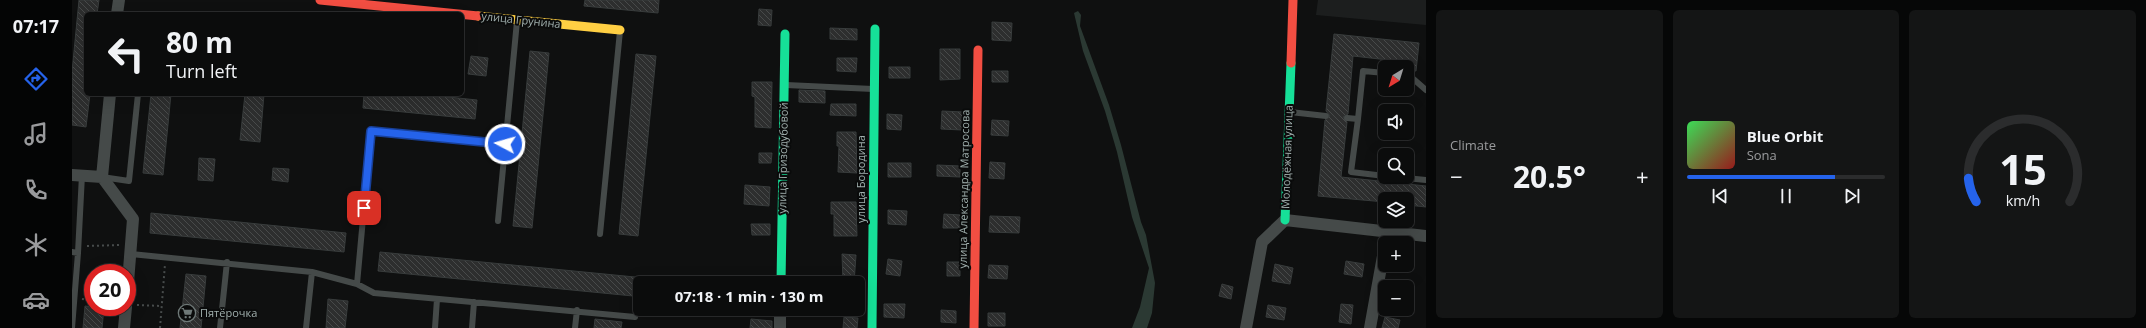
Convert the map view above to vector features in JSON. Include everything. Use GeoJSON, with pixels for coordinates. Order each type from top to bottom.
{"type":"FeatureCollection","features":[{"type":"Feature","properties":{"kind":"street"},"geometry":{"type":"LineString","coordinates":[[117,12],[119,0]]}},
{"type":"Feature","properties":{"kind":"street","name":"улица Грунина"},"geometry":{"type":"LineString","coordinates":[[320,0],[374,3],[454,12]]}},
{"type":"Feature","properties":{"kind":"street","name":"Молодёжная улица"},"geometry":{"type":"LineString","coordinates":[[1293,0],[1284,220],[1378,238]]}},
{"type":"Feature","properties":{"kind":"street","name":"улица Грунина"},"geometry":{"type":"LineString","coordinates":[[464,13],[620,30]]}},
{"type":"Feature","properties":{"kind":"street","name":"улица Бородина"},"geometry":{"type":"LineString","coordinates":[[872,328],[873,90],[875,30]]}},
{"type":"Feature","properties":{"kind":"street","name":"улица Гризодубовой"},"geometry":{"type":"LineString","coordinates":[[781,276],[785,34]]}},
{"type":"Feature","properties":{"kind":"street","name":"улица Александра Матросова"},"geometry":{"type":"LineString","coordinates":[[974,328],[978,50]]}},
{"type":"Feature","properties":{"kind":"street"},"geometry":{"type":"LineString","coordinates":[[110,96],[102,177],[133,219],[130,264]]}},
{"type":"Feature","properties":{"kind":"street"},"geometry":{"type":"LineString","coordinates":[[77,175],[102,177]]}},
{"type":"Feature","properties":{"kind":"street"},"geometry":{"type":"LineString","coordinates":[[1246,328],[1262,242],[1284,220]]}},
{"type":"Feature","properties":{"kind":"street","name":"Молодёжная улица"},"geometry":{"type":"LineString","coordinates":[[1414,237],[1426,236]]}},
{"type":"Feature","properties":{"kind":"street"},"geometry":{"type":"LineString","coordinates":[[1370,328],[1380,272]]}},
{"type":"Feature","properties":{"kind":"street"},"geometry":{"type":"LineString","coordinates":[[124,328],[126,316]]}},
{"type":"Feature","properties":{"kind":"street"},"geometry":{"type":"LineString","coordinates":[[780,316],[780,328]]}},
{"type":"Feature","properties":{"kind":"lane"},"geometry":{"type":"LineString","coordinates":[[498,221],[517,19]]}},
{"type":"Feature","properties":{"kind":"lane"},"geometry":{"type":"LineString","coordinates":[[600,234],[620,30]]}},
{"type":"Feature","properties":{"kind":"lane"},"geometry":{"type":"LineString","coordinates":[[1378,72],[1363,71],[1351,172],[1378,175]]}},
{"type":"Feature","properties":{"kind":"lane"},"geometry":{"type":"LineString","coordinates":[[1414,80],[1426,90]]}},
{"type":"Feature","properties":{"kind":"lane"},"geometry":{"type":"LineString","coordinates":[[784,85],[873,90]]}},
{"type":"Feature","properties":{"kind":"lane"},"geometry":{"type":"LineString","coordinates":[[102,177],[129,181],[138,96]]}},
{"type":"Feature","properties":{"kind":"lane"},"geometry":{"type":"LineString","coordinates":[[1289,112],[1326,116]]}},
{"type":"Feature","properties":{"kind":"lane"},"geometry":{"type":"LineString","coordinates":[[1347,118],[1358,119]]}},
{"type":"Feature","properties":{"kind":"lane"},"geometry":{"type":"LineString","coordinates":[[357,284],[371,131],[505,144]]}},
{"type":"Feature","properties":{"kind":"lane"},"geometry":{"type":"LineString","coordinates":[[72,328],[76,250],[77,175]]}},
{"type":"Feature","properties":{"kind":"lane"},"geometry":{"type":"LineString","coordinates":[[1414,179],[1426,180]]}},
{"type":"Feature","properties":{"kind":"lane"},"geometry":{"type":"LineString","coordinates":[[131,249],[165,257],[227,262],[312,272],[357,284],[374,294],[577,310],[635,317]]}},
{"type":"Feature","properties":{"kind":"lane"},"geometry":{"type":"LineString","coordinates":[[220,328],[227,262]]}},
{"type":"Feature","properties":{"kind":"lane"},"geometry":{"type":"LineString","coordinates":[[306,328],[312,272]]}},
{"type":"Feature","properties":{"kind":"lane"},"geometry":{"type":"LineString","coordinates":[[434,328],[437,299]]}},
{"type":"Feature","properties":{"kind":"lane"},"geometry":{"type":"LineString","coordinates":[[472,328],[474,302]]}},
{"type":"Feature","properties":{"kind":"lane"},"geometry":{"type":"LineString","coordinates":[[575,328],[577,310]]}},
{"type":"Feature","properties":{"kind":"path"},"geometry":{"type":"LineString","coordinates":[[76,250],[131,249]]}},
{"type":"Feature","properties":{"kind":"path"},"geometry":{"type":"LineString","coordinates":[[160,328],[165,257]]}},
{"type":"Feature","properties":{"kind":"path"},"geometry":{"type":"LineString","coordinates":[[136,303],[162,306]]}},
{"type":"Feature","properties":{"kind":"shaded area"},"geometry":{"type":"Polygon","coordinates":[[[1318,0],[1426,0],[1426,25],[1316,15],[1318,0]]]}},
{"type":"Feature","properties":{"kind":"shaded area"},"geometry":{"type":"Polygon","coordinates":[[[1078,11],[1081,15],[1080,26],[1109,105],[1141,222],[1146,235],[1155,283],[1152,313],[1147,328],[1132,328],[1140,307],[1149,268],[1132,217],[1117,152],[1105,111],[1083,51],[1074,13],[1078,11]]]}},
{"type":"Feature","properties":{"kind":"building"},"geometry":{"type":"Polygon","coordinates":[[[79,0],[99,0],[97,12],[84,12],[84,96],[90,96],[86,127],[72,125],[72,72],[79,0]]]}},
{"type":"Feature","properties":{"kind":"building"},"geometry":{"type":"Polygon","coordinates":[[[585,0],[659,0],[658,13],[584,6],[585,0]]]}},
{"type":"Feature","properties":{"kind":"building"},"geometry":{"type":"Polygon","coordinates":[[[759,9],[772,10],[771,26],[758,25],[759,9]]]}},
{"type":"Feature","properties":{"kind":"building"},"geometry":{"type":"Polygon","coordinates":[[[992,22],[1012,23],[1011,41],[992,40],[992,22]]]}},
{"type":"Feature","properties":{"kind":"building"},"geometry":{"type":"Polygon","coordinates":[[[830,28],[857,29],[857,40],[830,39],[830,28]]]}},
{"type":"Feature","properties":{"kind":"building"},"geometry":{"type":"Polygon","coordinates":[[[1334,34],[1419,43],[1416,71],[1414,71],[1414,60],[1388,60],[1353,56],[1348,114],[1343,117],[1347,122],[1341,177],[1378,181],[1378,184],[1407,184],[1426,186],[1426,207],[1414,206],[1414,192],[1378,192],[1378,201],[1318,196],[1325,120],[1330,116],[1326,111],[1334,34]]]}},
{"type":"Feature","properties":{"kind":"building"},"geometry":{"type":"Polygon","coordinates":[[[940,49],[960,49],[960,79],[940,80],[940,49]]]}},
{"type":"Feature","properties":{"kind":"building"},"geometry":{"type":"Polygon","coordinates":[[[530,51],[549,53],[532,228],[513,226],[530,51]]]}},
{"type":"Feature","properties":{"kind":"building"},"geometry":{"type":"Polygon","coordinates":[[[636,54],[656,56],[638,236],[619,234],[636,54]]]}},
{"type":"Feature","properties":{"kind":"building"},"geometry":{"type":"Polygon","coordinates":[[[471,56],[488,58],[486,76],[468,74],[471,56]]]}},
{"type":"Feature","properties":{"kind":"building"},"geometry":{"type":"Polygon","coordinates":[[[837,58],[857,58],[856,72],[837,71],[837,58]]]}},
{"type":"Feature","properties":{"kind":"building"},"geometry":{"type":"Polygon","coordinates":[[[889,67],[910,67],[910,78],[889,78],[889,67]]]}},
{"type":"Feature","properties":{"kind":"building"},"geometry":{"type":"Polygon","coordinates":[[[992,71],[1008,71],[1008,82],[992,82],[992,71]]]}},
{"type":"Feature","properties":{"kind":"building"},"geometry":{"type":"Polygon","coordinates":[[[752,82],[772,82],[771,128],[755,127],[755,97],[752,96],[752,82]]]}},
{"type":"Feature","properties":{"kind":"building"},"geometry":{"type":"Polygon","coordinates":[[[799,90],[825,91],[825,103],[799,102],[799,90]]]}},
{"type":"Feature","properties":{"kind":"building"},"geometry":{"type":"Polygon","coordinates":[[[151,96],[171,96],[163,175],[143,173],[151,96]]]}},
{"type":"Feature","properties":{"kind":"building"},"geometry":{"type":"Polygon","coordinates":[[[245,96],[264,96],[260,142],[240,140],[245,96]]]}},
{"type":"Feature","properties":{"kind":"building"},"geometry":{"type":"Polygon","coordinates":[[[364,96],[439,96],[477,100],[475,119],[363,108],[364,96]]]}},
{"type":"Feature","properties":{"kind":"building"},"geometry":{"type":"Polygon","coordinates":[[[831,104],[856,104],[856,116],[830,115],[831,104]]]}},
{"type":"Feature","properties":{"kind":"building"},"geometry":{"type":"Polygon","coordinates":[[[942,111],[963,112],[962,130],[941,129],[942,111]]]}},
{"type":"Feature","properties":{"kind":"building"},"geometry":{"type":"Polygon","coordinates":[[[887,114],[902,115],[901,130],[887,129],[887,114]]]}},
{"type":"Feature","properties":{"kind":"building"},"geometry":{"type":"Polygon","coordinates":[[[992,120],[1009,121],[1008,136],[991,135],[992,120]]]}},
{"type":"Feature","properties":{"kind":"building"},"geometry":{"type":"Polygon","coordinates":[[[837,132],[856,132],[857,173],[838,172],[839,146],[837,146],[837,132]]]}},
{"type":"Feature","properties":{"kind":"building"},"geometry":{"type":"Polygon","coordinates":[[[759,153],[772,153],[771,163],[759,163],[759,153]]]}},
{"type":"Feature","properties":{"kind":"building"},"geometry":{"type":"Polygon","coordinates":[[[199,158],[215,159],[213,181],[198,180],[199,158]]]}},
{"type":"Feature","properties":{"kind":"building"},"geometry":{"type":"Polygon","coordinates":[[[990,162],[1005,163],[1004,179],[989,178],[990,162]]]}},
{"type":"Feature","properties":{"kind":"building"},"geometry":{"type":"Polygon","coordinates":[[[888,163],[911,163],[911,177],[888,177],[888,163]]]}},
{"type":"Feature","properties":{"kind":"building"},"geometry":{"type":"Polygon","coordinates":[[[937,165],[960,166],[960,177],[937,176],[937,165]]]}},
{"type":"Feature","properties":{"kind":"building"},"geometry":{"type":"Polygon","coordinates":[[[273,168],[289,169],[288,182],[272,180],[273,168]]]}},
{"type":"Feature","properties":{"kind":"building"},"geometry":{"type":"Polygon","coordinates":[[[745,185],[770,187],[769,206],[744,204],[745,185]]]}},
{"type":"Feature","properties":{"kind":"building"},"geometry":{"type":"Polygon","coordinates":[[[831,202],[856,202],[857,236],[834,236],[834,214],[831,214],[831,202]]]}},
{"type":"Feature","properties":{"kind":"building"},"geometry":{"type":"Polygon","coordinates":[[[888,210],[907,211],[906,225],[888,224],[888,210]]]}},
{"type":"Feature","properties":{"kind":"building"},"geometry":{"type":"Polygon","coordinates":[[[151,213],[346,233],[344,252],[150,233],[151,213]]]}},
{"type":"Feature","properties":{"kind":"building"},"geometry":{"type":"Polygon","coordinates":[[[944,214],[961,215],[960,228],[943,228],[944,214]]]}},
{"type":"Feature","properties":{"kind":"building"},"geometry":{"type":"Polygon","coordinates":[[[990,216],[1020,217],[1019,233],[989,232],[990,216]]]}},
{"type":"Feature","properties":{"kind":"building"},"geometry":{"type":"Polygon","coordinates":[[[751,224],[770,224],[770,235],[752,235],[751,224]]]}},
{"type":"Feature","properties":{"kind":"building"},"geometry":{"type":"Polygon","coordinates":[[[380,252],[633,277],[633,296],[378,271],[380,252]]]}},
{"type":"Feature","properties":{"kind":"building"},"geometry":{"type":"Polygon","coordinates":[[[842,254],[856,255],[854,276],[843,276],[842,254]]]}},
{"type":"Feature","properties":{"kind":"building"},"geometry":{"type":"Polygon","coordinates":[[[888,259],[902,261],[900,276],[886,274],[888,259]]]}},
{"type":"Feature","properties":{"kind":"building"},"geometry":{"type":"Polygon","coordinates":[[[1346,261],[1364,264],[1362,277],[1344,274],[1346,261]]]}},
{"type":"Feature","properties":{"kind":"building"},"geometry":{"type":"Polygon","coordinates":[[[947,262],[960,262],[960,276],[947,276],[947,262]]]}},
{"type":"Feature","properties":{"kind":"building"},"geometry":{"type":"Polygon","coordinates":[[[1275,264],[1293,268],[1290,284],[1272,281],[1275,264]]]}},
{"type":"Feature","properties":{"kind":"building"},"geometry":{"type":"Polygon","coordinates":[[[989,265],[1008,266],[1007,279],[988,278],[989,265]]]}},
{"type":"Feature","properties":{"kind":"building"},"geometry":{"type":"Polygon","coordinates":[[[186,274],[206,276],[201,328],[180,328],[186,274]]]}},
{"type":"Feature","properties":{"kind":"building"},"geometry":{"type":"Polygon","coordinates":[[[1222,284],[1233,287],[1231,299],[1219,296],[1222,284]]]}},
{"type":"Feature","properties":{"kind":"building"},"geometry":{"type":"Polygon","coordinates":[[[328,299],[348,301],[345,328],[326,328],[328,299]]]}},
{"type":"Feature","properties":{"kind":"building"},"geometry":{"type":"Polygon","coordinates":[[[884,304],[905,304],[904,318],[884,317],[884,304]]]}},
{"type":"Feature","properties":{"kind":"building"},"geometry":{"type":"Polygon","coordinates":[[[1341,304],[1353,305],[1351,324],[1339,322],[1341,304]]]}},
{"type":"Feature","properties":{"kind":"building"},"geometry":{"type":"Polygon","coordinates":[[[1268,305],[1286,308],[1284,320],[1266,317],[1268,305]]]}},
{"type":"Feature","properties":{"kind":"building"},"geometry":{"type":"Polygon","coordinates":[[[941,310],[956,311],[956,323],[941,322],[941,310]]]}},
{"type":"Feature","properties":{"kind":"building"},"geometry":{"type":"Polygon","coordinates":[[[988,313],[1005,313],[1005,326],[988,326],[988,313]]]}},
{"type":"Feature","properties":{"kind":"building"},"geometry":{"type":"Polygon","coordinates":[[[84,316],[103,316],[102,328],[83,328],[84,316]]]}},
{"type":"Feature","properties":{"kind":"building"},"geometry":{"type":"Polygon","coordinates":[[[844,317],[858,318],[857,328],[843,328],[844,317]]]}},
{"type":"Feature","properties":{"kind":"building"},"geometry":{"type":"Polygon","coordinates":[[[1385,317],[1400,320],[1398,328],[1382,328],[1385,317]]]}},
{"type":"Feature","properties":{"kind":"building"},"geometry":{"type":"Polygon","coordinates":[[[595,319],[622,322],[621,328],[594,328],[595,319]]]}},
{"type":"Feature","properties":{"kind":"building"},"geometry":{"type":"Polygon","coordinates":[[[751,319],[772,321],[772,328],[750,328],[751,319]]]}},
{"type":"Feature","properties":{"kind":"traffic: fast"},"geometry":{"type":"LineString","coordinates":[[872,328],[875,29]]}},
{"type":"Feature","properties":{"kind":"traffic: fast"},"geometry":{"type":"LineString","coordinates":[[781,276],[785,34]]}},
{"type":"Feature","properties":{"kind":"traffic: fast"},"geometry":{"type":"LineString","coordinates":[[1285,220],[1291,63]]}},
{"type":"Feature","properties":{"kind":"traffic: slow"},"geometry":{"type":"LineString","coordinates":[[478,16],[620,30]]}},
{"type":"Feature","properties":{"kind":"traffic: jam"},"geometry":{"type":"LineString","coordinates":[[320,0],[438,12]]}},
{"type":"Feature","properties":{"kind":"traffic: jam"},"geometry":{"type":"LineString","coordinates":[[1291,63],[1293,0]]}},
{"type":"Feature","properties":{"kind":"traffic: jam"},"geometry":{"type":"LineString","coordinates":[[464,15],[478,16]]}},
{"type":"Feature","properties":{"kind":"traffic: jam"},"geometry":{"type":"LineString","coordinates":[[974,328],[978,50]]}},
{"type":"Feature","properties":{"kind":"place","name":"Пятёрочка"},"geometry":{"type":"Point","coordinates":[187,313]}},
{"type":"Feature","properties":{"kind":"route"},"geometry":{"type":"LineString","coordinates":[[364,208],[371,131],[505,144]]}}]}
